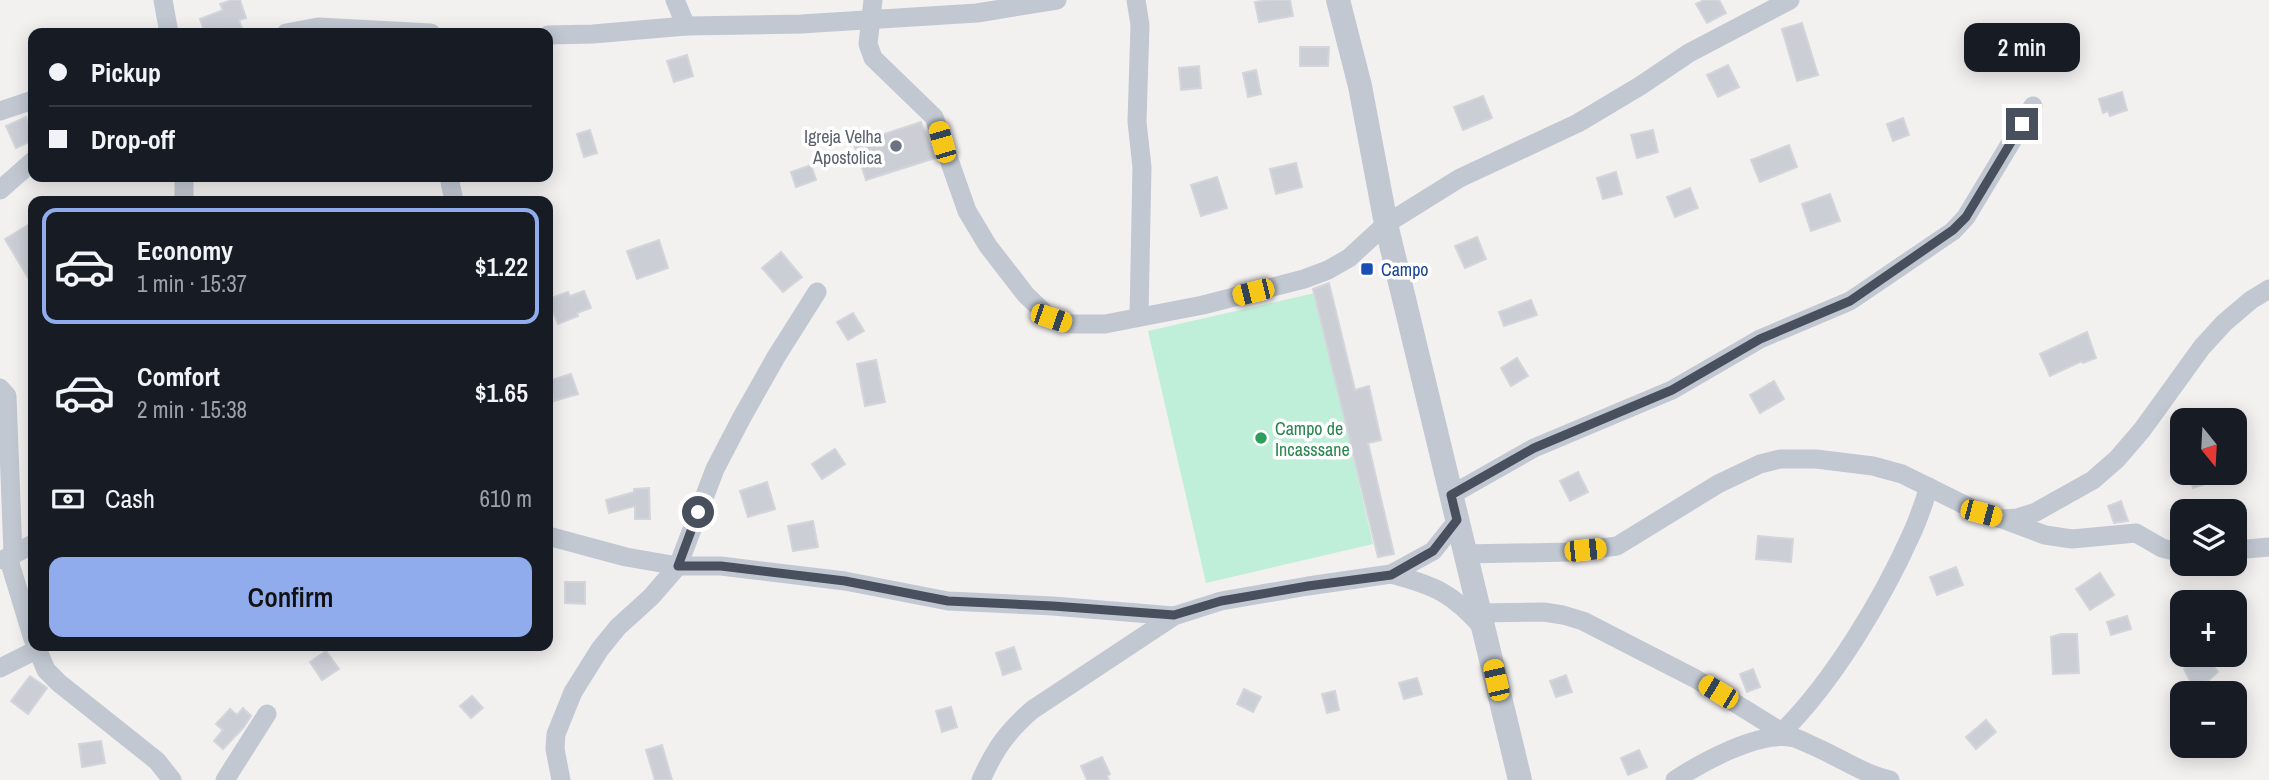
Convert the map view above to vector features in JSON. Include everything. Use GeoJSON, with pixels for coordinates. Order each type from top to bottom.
{"type":"FeatureCollection","features":[{"type":"Feature","properties":{"kind":"street"},"geometry":{"type":"LineString","coordinates":[[163,0],[168,28]]}},
{"type":"Feature","properties":{"kind":"street"},"geometry":{"type":"LineString","coordinates":[[675,0],[686,26]]}},
{"type":"Feature","properties":{"kind":"street"},"geometry":{"type":"LineString","coordinates":[[553,35],[686,26],[801,24],[872,9],[976,13],[1057,0]]}},
{"type":"Feature","properties":{"kind":"street"},"geometry":{"type":"LineString","coordinates":[[1136,0],[1140,24],[1137,122],[1142,166],[1139,316]]}},
{"type":"Feature","properties":{"kind":"street"},"geometry":{"type":"LineString","coordinates":[[1338,0],[1360,86],[1386,224],[1520,780]]}},
{"type":"Feature","properties":{"kind":"street"},"geometry":{"type":"LineString","coordinates":[[872,9],[868,44],[873,58],[934,117],[967,211],[988,246],[1026,295],[1051,318],[1068,324],[1105,324],[1203,305],[1316,274],[1349,258],[1386,224],[1460,178],[1578,123],[1689,53],[1790,0]]}},
{"type":"Feature","properties":{"kind":"street"},"geometry":{"type":"LineString","coordinates":[[313,28],[335,28]]}},
{"type":"Feature","properties":{"kind":"street"},"geometry":{"type":"LineString","coordinates":[[0,111],[28,102]]}},
{"type":"Feature","properties":{"kind":"street"},"geometry":{"type":"LineString","coordinates":[[1451,495],[1534,448],[1672,390],[1760,339],[1850,301],[1953,230],[1966,217],[2033,106]]}},
{"type":"Feature","properties":{"kind":"street"},"geometry":{"type":"LineString","coordinates":[[0,190],[28,165]]}},
{"type":"Feature","properties":{"kind":"street"},"geometry":{"type":"LineString","coordinates":[[2001,519],[2017,518],[2036,512],[2093,480],[2117,459],[2142,430],[2224,323],[2269,289]]}},
{"type":"Feature","properties":{"kind":"street"},"geometry":{"type":"LineString","coordinates":[[561,780],[555,749],[556,734],[573,692],[600,649],[618,627],[651,597],[678,566],[715,469],[770,367],[817,292]]}},
{"type":"Feature","properties":{"kind":"street"},"geometry":{"type":"LineString","coordinates":[[0,388],[7,396],[7,558],[28,620]]}},
{"type":"Feature","properties":{"kind":"street"},"geometry":{"type":"LineString","coordinates":[[1465,554],[1571,552],[1617,546],[1718,484],[1760,464],[1780,459],[1816,459],[1874,466],[1902,474],[1981,513],[2045,535],[2072,539],[2136,533],[2170,550]]}},
{"type":"Feature","properties":{"kind":"street"},"geometry":{"type":"LineString","coordinates":[[1675,780],[1735,747],[1786,734],[1844,655],[1882,590],[1913,532],[1929,487]]}},
{"type":"Feature","properties":{"kind":"street"},"geometry":{"type":"LineString","coordinates":[[1391,575],[1433,551],[1457,520]]}},
{"type":"Feature","properties":{"kind":"street"},"geometry":{"type":"LineString","coordinates":[[553,537],[626,557],[678,566],[721,566],[845,581],[948,601],[1174,615]]}},
{"type":"Feature","properties":{"kind":"street"},"geometry":{"type":"LineString","coordinates":[[7,558],[28,547]]}},
{"type":"Feature","properties":{"kind":"street"},"geometry":{"type":"LineString","coordinates":[[2247,549],[2269,547]]}},
{"type":"Feature","properties":{"kind":"street"},"geometry":{"type":"LineString","coordinates":[[981,780],[1011,729],[1032,710],[1174,615],[1221,601],[1391,575],[1440,590],[1483,622],[1544,612],[1583,621],[1696,679],[1786,734],[1877,777],[1890,780]]}},
{"type":"Feature","properties":{"kind":"street"},"geometry":{"type":"LineString","coordinates":[[0,668],[28,649]]}},
{"type":"Feature","properties":{"kind":"street"},"geometry":{"type":"LineString","coordinates":[[39,651],[46,670],[59,683],[157,761],[172,780]]}},
{"type":"Feature","properties":{"kind":"street"},"geometry":{"type":"LineString","coordinates":[[225,780],[267,714]]}},
{"type":"Feature","properties":{"kind":"green space","name":"Campo de Incasssane"},"geometry":{"type":"Polygon","coordinates":[[[1315,293],[1373,544],[1206,583],[1148,331],[1315,293]]]}},
{"type":"Feature","properties":{"kind":"building"},"geometry":{"type":"Polygon","coordinates":[[[240,0],[246,18],[239,20],[242,28],[203,28],[200,19],[223,10],[220,4],[240,0]]]}},
{"type":"Feature","properties":{"kind":"building"},"geometry":{"type":"Polygon","coordinates":[[[1290,0],[1293,16],[1259,22],[1255,2],[1290,0]]]}},
{"type":"Feature","properties":{"kind":"building"},"geometry":{"type":"Polygon","coordinates":[[[1704,0],[1719,0],[1726,13],[1707,23],[1696,4],[1704,0]]]}},
{"type":"Feature","properties":{"kind":"building"},"geometry":{"type":"Polygon","coordinates":[[[1802,23],[1818,75],[1797,81],[1782,29],[1802,23]]]}},
{"type":"Feature","properties":{"kind":"building"},"geometry":{"type":"Polygon","coordinates":[[[1300,47],[1329,47],[1328,66],[1300,66],[1300,47]]]}},
{"type":"Feature","properties":{"kind":"building"},"geometry":{"type":"Polygon","coordinates":[[[687,55],[693,76],[674,82],[667,61],[687,55]]]}},
{"type":"Feature","properties":{"kind":"building"},"geometry":{"type":"Polygon","coordinates":[[[1728,65],[1739,87],[1718,97],[1707,75],[1728,65]]]}},
{"type":"Feature","properties":{"kind":"building"},"geometry":{"type":"Polygon","coordinates":[[[1199,66],[1201,88],[1181,90],[1179,68],[1199,66]]]}},
{"type":"Feature","properties":{"kind":"building"},"geometry":{"type":"Polygon","coordinates":[[[1256,70],[1261,94],[1248,97],[1243,73],[1256,70]]]}},
{"type":"Feature","properties":{"kind":"building"},"geometry":{"type":"Polygon","coordinates":[[[2122,92],[2127,110],[2110,116],[2108,111],[2103,113],[2099,99],[2122,92]]]}},
{"type":"Feature","properties":{"kind":"building"},"geometry":{"type":"Polygon","coordinates":[[[1483,96],[1492,118],[1463,130],[1454,107],[1483,96]]]}},
{"type":"Feature","properties":{"kind":"building"},"geometry":{"type":"Polygon","coordinates":[[[26,117],[28,142],[16,148],[6,126],[26,117]]]}},
{"type":"Feature","properties":{"kind":"building"},"geometry":{"type":"Polygon","coordinates":[[[1903,118],[1909,135],[1893,141],[1887,124],[1903,118]]]}},
{"type":"Feature","properties":{"kind":"building"},"geometry":{"type":"Polygon","coordinates":[[[921,122],[935,158],[866,180],[854,144],[921,122]]]}},
{"type":"Feature","properties":{"kind":"building"},"geometry":{"type":"Polygon","coordinates":[[[590,130],[597,153],[584,157],[577,134],[590,130]]]}},
{"type":"Feature","properties":{"kind":"building"},"geometry":{"type":"Polygon","coordinates":[[[1653,130],[1658,152],[1637,158],[1631,135],[1653,130]]]}},
{"type":"Feature","properties":{"kind":"building"},"geometry":{"type":"Polygon","coordinates":[[[1789,145],[1797,167],[1760,182],[1751,160],[1789,145]]]}},
{"type":"Feature","properties":{"kind":"building"},"geometry":{"type":"Polygon","coordinates":[[[1296,163],[1302,187],[1276,194],[1270,169],[1296,163]]]}},
{"type":"Feature","properties":{"kind":"building"},"geometry":{"type":"Polygon","coordinates":[[[811,165],[816,180],[796,187],[791,172],[811,165]]]}},
{"type":"Feature","properties":{"kind":"building"},"geometry":{"type":"Polygon","coordinates":[[[1616,172],[1622,194],[1603,199],[1597,178],[1616,172]]]}},
{"type":"Feature","properties":{"kind":"building"},"geometry":{"type":"Polygon","coordinates":[[[1217,177],[1227,208],[1201,216],[1191,185],[1217,177]]]}},
{"type":"Feature","properties":{"kind":"building"},"geometry":{"type":"Polygon","coordinates":[[[1690,188],[1698,208],[1675,217],[1667,197],[1690,188]]]}},
{"type":"Feature","properties":{"kind":"building"},"geometry":{"type":"Polygon","coordinates":[[[1830,194],[1840,221],[1811,231],[1802,204],[1830,194]]]}},
{"type":"Feature","properties":{"kind":"building"},"geometry":{"type":"Polygon","coordinates":[[[28,225],[28,278],[5,239],[28,225]]]}},
{"type":"Feature","properties":{"kind":"building"},"geometry":{"type":"Polygon","coordinates":[[[1477,237],[1486,259],[1465,268],[1455,246],[1477,237]]]}},
{"type":"Feature","properties":{"kind":"building"},"geometry":{"type":"Polygon","coordinates":[[[659,240],[668,268],[637,279],[627,251],[659,240]]]}},
{"type":"Feature","properties":{"kind":"building"},"geometry":{"type":"Polygon","coordinates":[[[781,252],[802,277],[783,292],[762,268],[781,252]]]}},
{"type":"Feature","properties":{"kind":"building"},"geometry":{"type":"Polygon","coordinates":[[[1329,283],[1355,390],[1369,386],[1381,440],[1368,443],[1394,554],[1378,557],[1313,289],[1329,283]]]}},
{"type":"Feature","properties":{"kind":"building"},"geometry":{"type":"Polygon","coordinates":[[[584,291],[591,308],[558,324],[553,312],[553,297],[568,292],[570,296],[584,291]]]}},
{"type":"Feature","properties":{"kind":"building"},"geometry":{"type":"Polygon","coordinates":[[[1531,300],[1537,315],[1504,326],[1499,312],[1531,300]]]}},
{"type":"Feature","properties":{"kind":"building"},"geometry":{"type":"Polygon","coordinates":[[[853,313],[864,331],[848,340],[837,322],[853,313]]]}},
{"type":"Feature","properties":{"kind":"building"},"geometry":{"type":"Polygon","coordinates":[[[2087,332],[2096,358],[2083,363],[2082,361],[2050,376],[2040,354],[2087,332]]]}},
{"type":"Feature","properties":{"kind":"building"},"geometry":{"type":"Polygon","coordinates":[[[1517,358],[1528,376],[1511,386],[1501,368],[1517,358]]]}},
{"type":"Feature","properties":{"kind":"building"},"geometry":{"type":"Polygon","coordinates":[[[876,360],[885,402],[865,406],[857,364],[876,360]]]}},
{"type":"Feature","properties":{"kind":"building"},"geometry":{"type":"Polygon","coordinates":[[[571,374],[578,394],[554,401],[553,379],[571,374]]]}},
{"type":"Feature","properties":{"kind":"building"},"geometry":{"type":"Polygon","coordinates":[[[1774,381],[1784,399],[1760,413],[1750,395],[1774,381]]]}},
{"type":"Feature","properties":{"kind":"building"},"geometry":{"type":"Polygon","coordinates":[[[835,449],[845,464],[822,479],[812,464],[835,449]]]}},
{"type":"Feature","properties":{"kind":"building"},"geometry":{"type":"Polygon","coordinates":[[[1578,472],[1588,492],[1570,501],[1560,481],[1578,472]]]}},
{"type":"Feature","properties":{"kind":"building"},"geometry":{"type":"Polygon","coordinates":[[[767,482],[775,509],[748,517],[740,491],[767,482]]]}},
{"type":"Feature","properties":{"kind":"building"},"geometry":{"type":"Polygon","coordinates":[[[649,488],[650,519],[635,519],[635,506],[609,513],[606,500],[634,492],[634,489],[649,488]]]}},
{"type":"Feature","properties":{"kind":"building"},"geometry":{"type":"Polygon","coordinates":[[[2121,501],[2128,521],[2114,523],[2108,506],[2121,501]]]}},
{"type":"Feature","properties":{"kind":"building"},"geometry":{"type":"Polygon","coordinates":[[[813,521],[818,547],[793,551],[788,526],[813,521]]]}},
{"type":"Feature","properties":{"kind":"building"},"geometry":{"type":"Polygon","coordinates":[[[1758,536],[1793,539],[1791,562],[1756,559],[1758,536]]]}},
{"type":"Feature","properties":{"kind":"building"},"geometry":{"type":"Polygon","coordinates":[[[1956,567],[1963,585],[1937,595],[1930,577],[1956,567]]]}},
{"type":"Feature","properties":{"kind":"building"},"geometry":{"type":"Polygon","coordinates":[[[2100,573],[2114,595],[2090,610],[2076,589],[2100,573]]]}},
{"type":"Feature","properties":{"kind":"building"},"geometry":{"type":"Polygon","coordinates":[[[565,582],[585,582],[585,604],[565,603],[565,582]]]}},
{"type":"Feature","properties":{"kind":"building"},"geometry":{"type":"Polygon","coordinates":[[[2127,616],[2131,629],[2111,635],[2107,622],[2127,616]]]}},
{"type":"Feature","properties":{"kind":"building"},"geometry":{"type":"Polygon","coordinates":[[[2077,634],[2079,673],[2053,674],[2051,637],[2077,634]]]}},
{"type":"Feature","properties":{"kind":"building"},"geometry":{"type":"Polygon","coordinates":[[[1014,647],[1021,669],[1003,675],[996,653],[1014,647]]]}},
{"type":"Feature","properties":{"kind":"building"},"geometry":{"type":"Polygon","coordinates":[[[326,651],[339,669],[322,680],[310,662],[326,651]]]}},
{"type":"Feature","properties":{"kind":"building"},"geometry":{"type":"Polygon","coordinates":[[[2214,667],[2218,672],[2207,681],[2190,681],[2184,669],[2214,667]]]}},
{"type":"Feature","properties":{"kind":"building"},"geometry":{"type":"Polygon","coordinates":[[[1753,669],[1760,687],[1747,692],[1740,674],[1753,669]]]}},
{"type":"Feature","properties":{"kind":"building"},"geometry":{"type":"Polygon","coordinates":[[[1566,675],[1572,692],[1556,697],[1550,681],[1566,675]]]}},
{"type":"Feature","properties":{"kind":"building"},"geometry":{"type":"Polygon","coordinates":[[[30,676],[47,688],[28,714],[11,701],[30,676]]]}},
{"type":"Feature","properties":{"kind":"building"},"geometry":{"type":"Polygon","coordinates":[[[1417,678],[1422,694],[1404,699],[1399,683],[1417,678]]]}},
{"type":"Feature","properties":{"kind":"building"},"geometry":{"type":"Polygon","coordinates":[[[1244,689],[1261,697],[1253,712],[1237,704],[1244,689]]]}},
{"type":"Feature","properties":{"kind":"building"},"geometry":{"type":"Polygon","coordinates":[[[1335,691],[1339,710],[1327,713],[1322,694],[1335,691]]]}},
{"type":"Feature","properties":{"kind":"building"},"geometry":{"type":"Polygon","coordinates":[[[472,696],[483,708],[471,718],[460,706],[472,696]]]}},
{"type":"Feature","properties":{"kind":"building"},"geometry":{"type":"Polygon","coordinates":[[[951,707],[957,727],[942,732],[936,711],[951,707]]]}},
{"type":"Feature","properties":{"kind":"building"},"geometry":{"type":"Polygon","coordinates":[[[243,708],[251,716],[223,749],[214,741],[223,730],[216,724],[230,709],[237,715],[243,708]]]}},
{"type":"Feature","properties":{"kind":"building"},"geometry":{"type":"Polygon","coordinates":[[[1986,720],[1996,732],[1976,749],[1966,737],[1986,720]]]}},
{"type":"Feature","properties":{"kind":"building"},"geometry":{"type":"Polygon","coordinates":[[[101,741],[105,763],[82,767],[79,744],[101,741]]]}},
{"type":"Feature","properties":{"kind":"building"},"geometry":{"type":"Polygon","coordinates":[[[662,745],[672,780],[655,780],[646,750],[662,745]]]}},
{"type":"Feature","properties":{"kind":"building"},"geometry":{"type":"Polygon","coordinates":[[[1639,750],[1647,767],[1628,775],[1621,758],[1639,750]]]}},
{"type":"Feature","properties":{"kind":"building"},"geometry":{"type":"Polygon","coordinates":[[[1102,757],[1110,774],[1107,776],[1109,780],[1087,780],[1081,766],[1102,757]]]}},
{"type":"Feature","properties":{"kind":"place","name":"Igreja Velha Apostolica"},"geometry":{"type":"Point","coordinates":[896,146]}},
{"type":"Feature","properties":{"kind":"place","name":"Campo"},"geometry":{"type":"Point","coordinates":[1367,269]}},
{"type":"Feature","properties":{"kind":"place","name":"Campo de Incasssane"},"geometry":{"type":"Point","coordinates":[1261,438]}},
{"type":"Feature","properties":{"kind":"route"},"geometry":{"type":"LineString","coordinates":[[698,512],[678,566],[721,566],[845,581],[948,601],[1174,615],[1221,601],[1391,575],[1433,551],[1445,538],[1457,520],[1451,495],[1534,448],[1672,390],[1760,339],[1850,301],[1953,230],[1966,217],[2022,124]]}}]}
